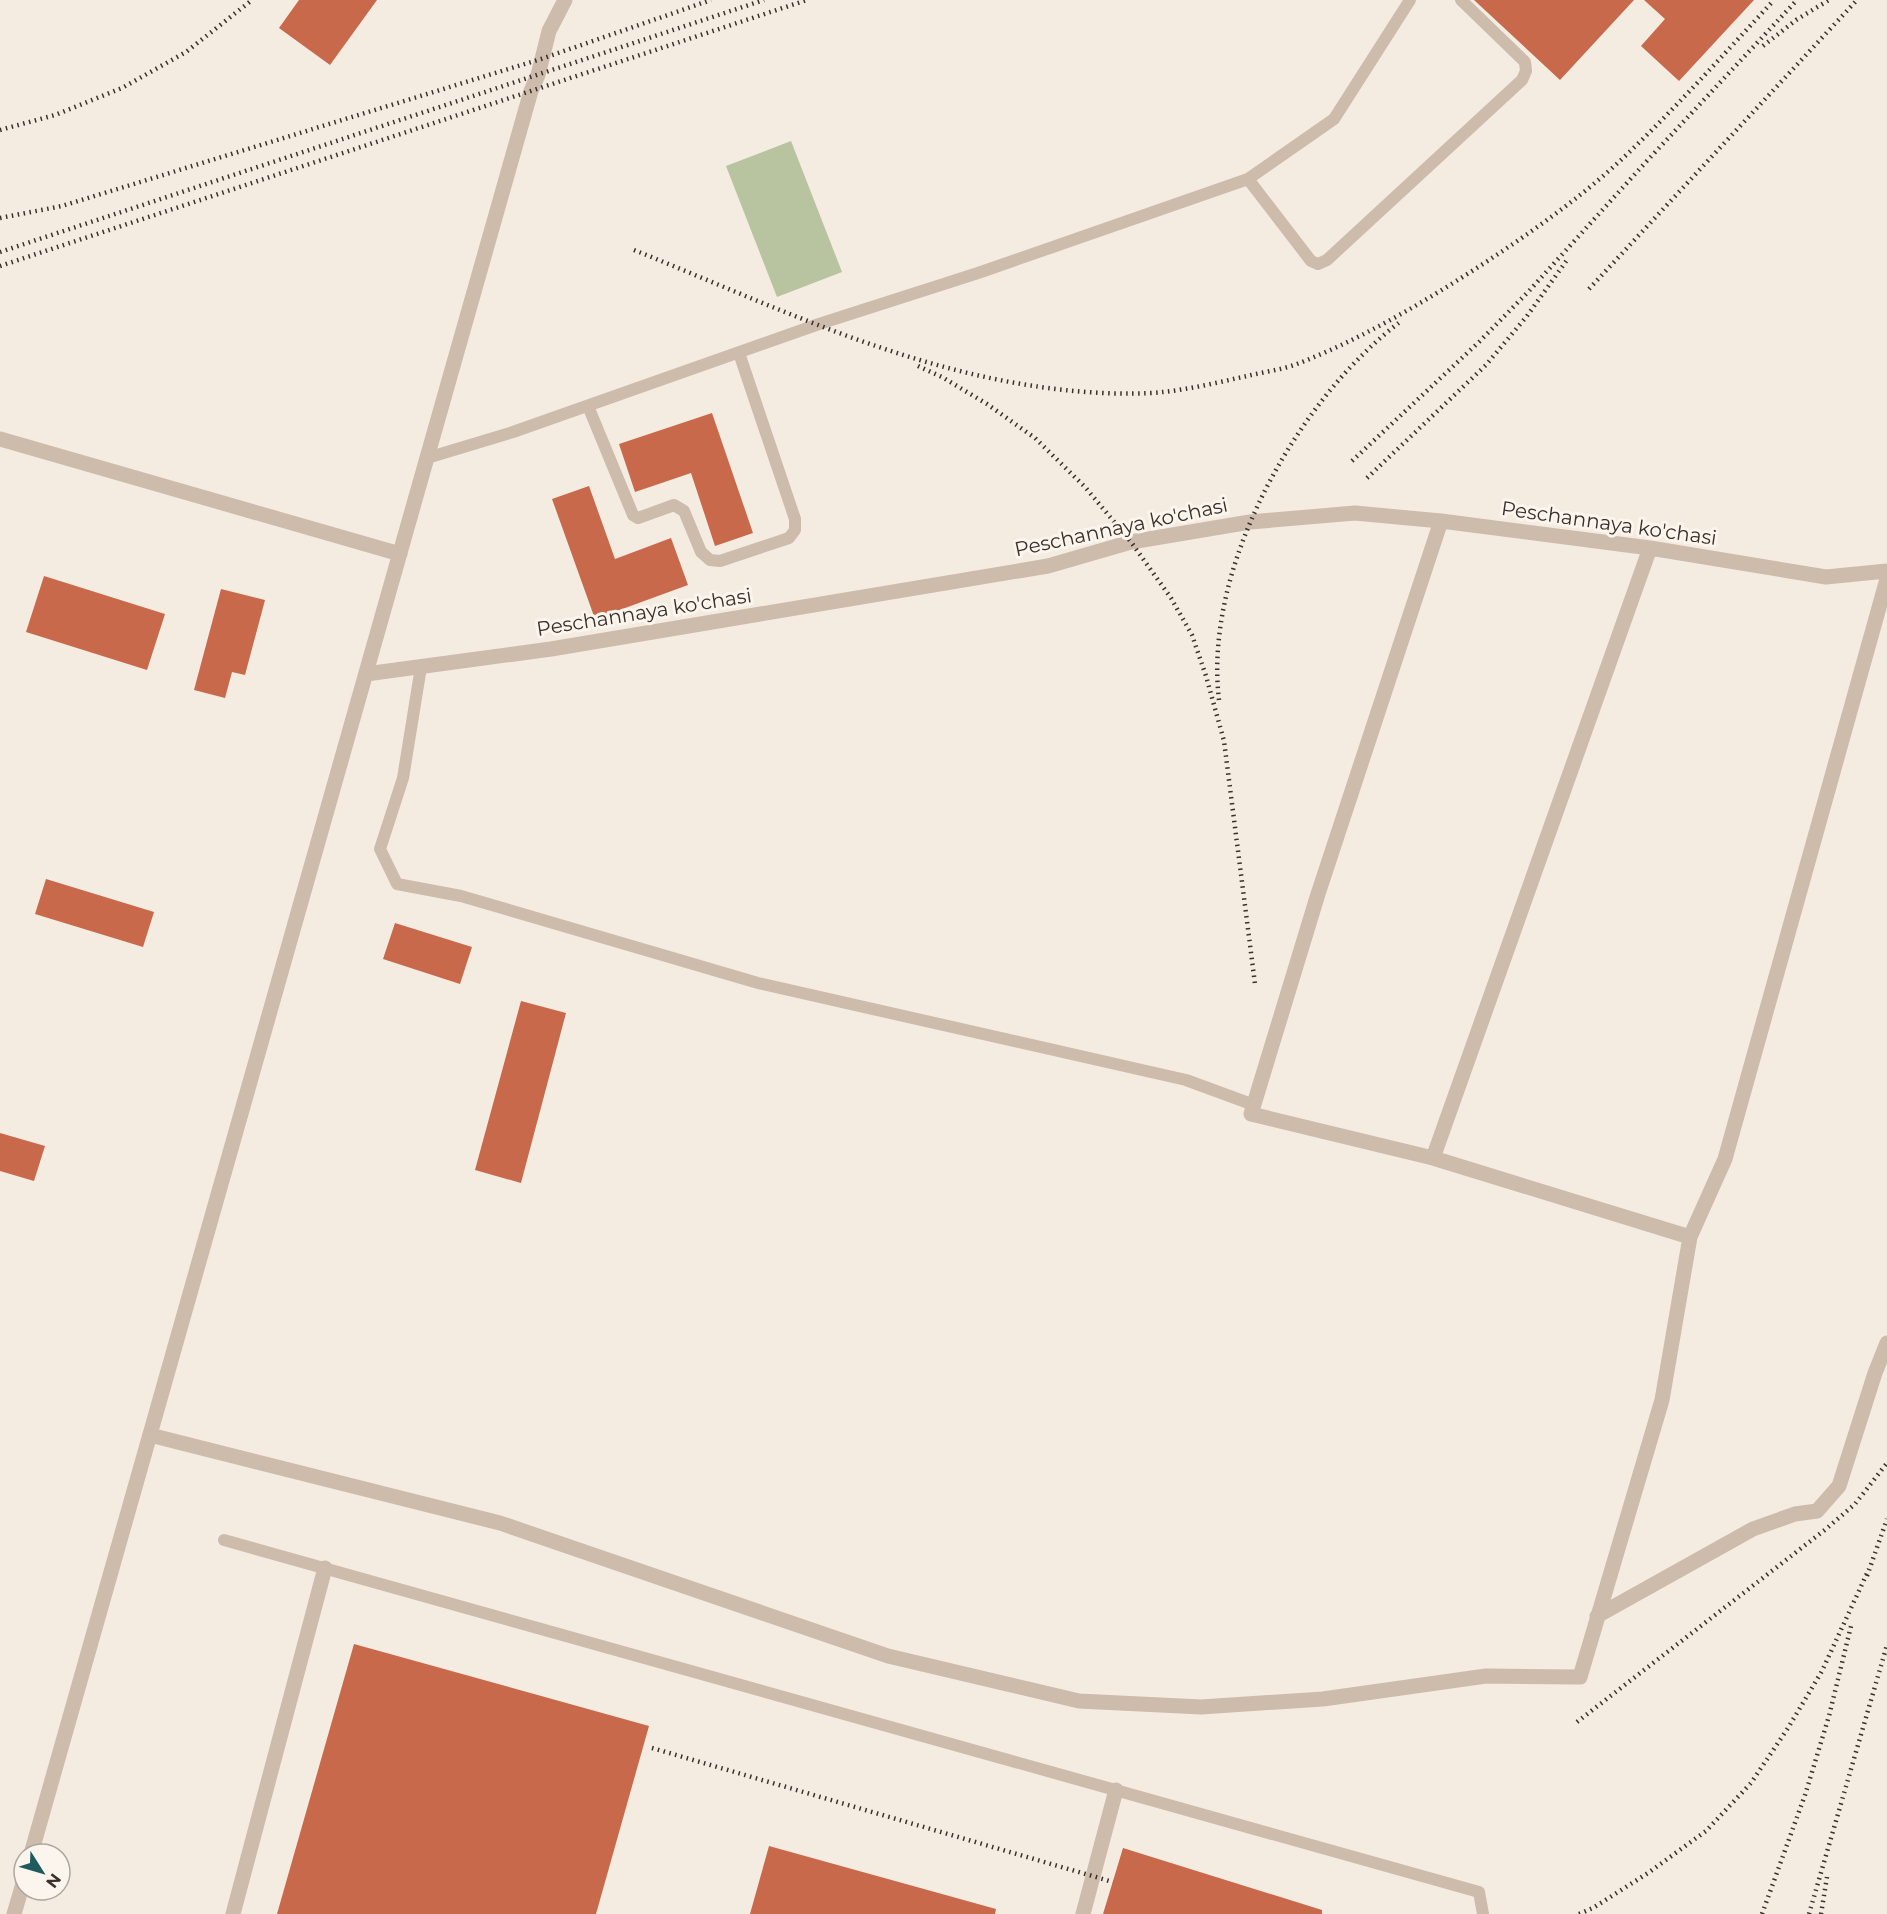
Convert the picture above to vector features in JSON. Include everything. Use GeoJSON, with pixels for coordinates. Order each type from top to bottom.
{"type":"FeatureCollection","features":[{"type":"Feature","properties":{"kind":"street"},"geometry":{"type":"LineString","coordinates":[[34,1842],[528,102],[538,75],[549,31],[565,0]]}},
{"type":"Feature","properties":{"kind":"street"},"geometry":{"type":"LineString","coordinates":[[0,439],[400,554]]}},
{"type":"Feature","properties":{"kind":"street","name":"Peschannaya ko'chasi"},"geometry":{"type":"LineString","coordinates":[[366,674],[551,649],[1036,568],[1131,542],[1272,518],[1355,513],[1441,520],[1650,548],[1826,577],[1887,572]]}},
{"type":"Feature","properties":{"kind":"street"},"geometry":{"type":"LineString","coordinates":[[1441,520],[1318,894],[1251,1114],[1433,1158],[1690,1237]]}},
{"type":"Feature","properties":{"kind":"street"},"geometry":{"type":"LineString","coordinates":[[1433,1158],[1650,548]]}},
{"type":"Feature","properties":{"kind":"street"},"geometry":{"type":"LineString","coordinates":[[150,1435],[500,1523],[888,1656],[1079,1701],[1201,1707],[1323,1699],[1486,1676],[1580,1677],[1662,1400],[1690,1237],[1725,1159],[1887,579]]}},
{"type":"Feature","properties":{"kind":"street"},"geometry":{"type":"LineString","coordinates":[[1597,1616],[1753,1529],[1795,1514],[1817,1510],[1839,1486],[1875,1373],[1887,1343]]}},
{"type":"Feature","properties":{"kind":"street"},"geometry":{"type":"LineString","coordinates":[[233,1914],[325,1568]]}},
{"type":"Feature","properties":{"kind":"street"},"geometry":{"type":"LineString","coordinates":[[1083,1914],[1116,1790]]}},
{"type":"Feature","properties":{"kind":"lane"},"geometry":{"type":"LineString","coordinates":[[427,458],[588,406],[1248,179],[1334,119],[1410,0]]}},
{"type":"Feature","properties":{"kind":"lane"},"geometry":{"type":"LineString","coordinates":[[1248,179],[1311,261],[1318,264],[1327,260],[1522,80],[1526,71],[1525,62],[1461,0]]}},
{"type":"Feature","properties":{"kind":"lane"},"geometry":{"type":"LineString","coordinates":[[588,406],[633,515],[638,518],[674,505],[680,507],[684,511],[701,552],[710,560],[720,561],[789,538],[795,530],[795,519],[739,353]]}},
{"type":"Feature","properties":{"kind":"lane"},"geometry":{"type":"LineString","coordinates":[[421,667],[403,778],[380,849],[397,884],[461,896],[758,983],[1186,1080],[1254,1105]]}},
{"type":"Feature","properties":{"kind":"lane"},"geometry":{"type":"LineString","coordinates":[[224,1540],[1479,1892],[1484,1914]]}},
{"type":"Feature","properties":{"kind":"green space"},"geometry":{"type":"Polygon","coordinates":[[[791,141],[842,272],[777,297],[726,166],[791,141]]]}},
{"type":"Feature","properties":{"kind":"building"},"geometry":{"type":"Polygon","coordinates":[[[299,0],[377,0],[330,65],[279,28],[299,0]]]}},
{"type":"Feature","properties":{"kind":"building"},"geometry":{"type":"Polygon","coordinates":[[[1474,0],[1634,0],[1560,80],[1474,0]]]}},
{"type":"Feature","properties":{"kind":"building"},"geometry":{"type":"Polygon","coordinates":[[[1644,0],[1754,0],[1679,81],[1641,46],[1665,19],[1644,0]]]}},
{"type":"Feature","properties":{"kind":"building"},"geometry":{"type":"Polygon","coordinates":[[[712,413],[753,533],[715,546],[691,473],[635,492],[619,444],[712,413]]]}},
{"type":"Feature","properties":{"kind":"building"},"geometry":{"type":"Polygon","coordinates":[[[589,486],[615,559],[671,538],[688,585],[595,619],[552,499],[589,486]]]}},
{"type":"Feature","properties":{"kind":"building"},"geometry":{"type":"Polygon","coordinates":[[[44,576],[165,614],[147,670],[26,632],[44,576]]]}},
{"type":"Feature","properties":{"kind":"building"},"geometry":{"type":"Polygon","coordinates":[[[221,589],[265,600],[245,675],[232,672],[225,698],[194,690],[221,589]]]}},
{"type":"Feature","properties":{"kind":"building"},"geometry":{"type":"Polygon","coordinates":[[[46,879],[154,912],[143,947],[35,914],[46,879]]]}},
{"type":"Feature","properties":{"kind":"building"},"geometry":{"type":"Polygon","coordinates":[[[395,923],[472,947],[460,984],[383,959],[395,923]]]}},
{"type":"Feature","properties":{"kind":"building"},"geometry":{"type":"Polygon","coordinates":[[[521,1001],[566,1013],[521,1183],[475,1170],[521,1001]]]}},
{"type":"Feature","properties":{"kind":"building"},"geometry":{"type":"Polygon","coordinates":[[[0,1133],[45,1146],[34,1181],[0,1171],[0,1133]]]}},
{"type":"Feature","properties":{"kind":"building"},"geometry":{"type":"Polygon","coordinates":[[[354,1644],[649,1726],[596,1914],[277,1914],[354,1644]]]}},
{"type":"Feature","properties":{"kind":"building"},"geometry":{"type":"Polygon","coordinates":[[[769,1846],[996,1909],[995,1914],[750,1914],[769,1846]]]}},
{"type":"Feature","properties":{"kind":"building"},"geometry":{"type":"Polygon","coordinates":[[[1123,1848],[1322,1910],[1322,1914],[1103,1914],[1123,1848]]]}},
{"type":"Feature","properties":{"kind":"railway"},"geometry":{"type":"LineString","coordinates":[[0,130],[55,115],[122,88],[186,52],[252,0]]}},
{"type":"Feature","properties":{"kind":"railway"},"geometry":{"type":"LineString","coordinates":[[0,218],[62,206],[541,59],[711,0]]}},
{"type":"Feature","properties":{"kind":"railway"},"geometry":{"type":"LineString","coordinates":[[0,252],[764,0]]}},
{"type":"Feature","properties":{"kind":"railway"},"geometry":{"type":"LineString","coordinates":[[0,266],[807,0]]}},
{"type":"Feature","properties":{"kind":"railway"},"geometry":{"type":"LineString","coordinates":[[634,250],[830,330],[931,363],[1034,386],[1098,393],[1148,393],[1174,391],[1278,369],[1322,354],[1394,318],[1441,291],[1556,214],[1641,141],[1774,0]]}},
{"type":"Feature","properties":{"kind":"railway"},"geometry":{"type":"LineString","coordinates":[[1352,461],[1479,342],[1529,291],[1797,0]]}},
{"type":"Feature","properties":{"kind":"railway"},"geometry":{"type":"LineString","coordinates":[[1763,46],[1796,20],[1829,0]]}},
{"type":"Feature","properties":{"kind":"railway"},"geometry":{"type":"LineString","coordinates":[[1589,289],[1857,0]]}},
{"type":"Feature","properties":{"kind":"railway"},"geometry":{"type":"LineString","coordinates":[[1367,478],[1486,365],[1527,316],[1567,260]]}},
{"type":"Feature","properties":{"kind":"railway"},"geometry":{"type":"LineString","coordinates":[[1219,700],[1218,649],[1226,596],[1242,543],[1265,491],[1293,441],[1326,395],[1362,355],[1400,322]]}},
{"type":"Feature","properties":{"kind":"railway"},"geometry":{"type":"LineString","coordinates":[[918,366],[942,377],[987,404],[1035,438],[1085,487],[1131,542],[1171,598],[1192,635],[1224,741],[1255,984]]}},
{"type":"Feature","properties":{"kind":"railway"},"geometry":{"type":"LineString","coordinates":[[1577,1722],[1826,1529],[1855,1504],[1887,1463]]}},
{"type":"Feature","properties":{"kind":"railway"},"geometry":{"type":"LineString","coordinates":[[1867,1576],[1887,1519]]}},
{"type":"Feature","properties":{"kind":"railway"},"geometry":{"type":"LineString","coordinates":[[1579,1914],[1593,1908],[1648,1873],[1706,1831],[1751,1783],[1788,1728],[1822,1671],[1869,1569]]}},
{"type":"Feature","properties":{"kind":"railway"},"geometry":{"type":"LineString","coordinates":[[1762,1914],[1805,1795],[1829,1716],[1852,1622]]}},
{"type":"Feature","properties":{"kind":"railway"},"geometry":{"type":"LineString","coordinates":[[1809,1914],[1887,1645]]}},
{"type":"Feature","properties":{"kind":"railway"},"geometry":{"type":"LineString","coordinates":[[652,1748],[1113,1882]]}},
{"type":"Feature","properties":{"kind":"railway"},"geometry":{"type":"LineString","coordinates":[[1821,1914],[1827,1877]]}}]}
